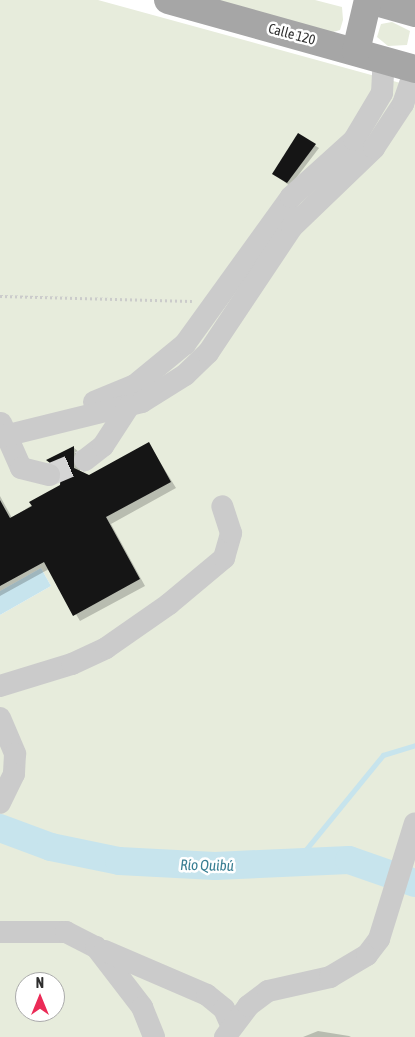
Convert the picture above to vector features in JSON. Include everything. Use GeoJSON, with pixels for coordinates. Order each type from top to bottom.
{"type":"FeatureCollection","features":[{"type":"Feature","properties":{"kind":"main road","name":"Calle 120"},"geometry":{"type":"LineString","coordinates":[[168,0],[356,51],[415,70]]}},
{"type":"Feature","properties":{"kind":"main road"},"geometry":{"type":"LineString","coordinates":[[356,51],[368,0],[415,12]]}},
{"type":"Feature","properties":{"kind":"lane"},"geometry":{"type":"LineString","coordinates":[[79,413],[142,380],[185,344],[218,302],[291,197],[354,140],[382,93],[384,60]]}},
{"type":"Feature","properties":{"kind":"lane"},"geometry":{"type":"LineString","coordinates":[[49,475],[21,468],[1,430],[79,413],[129,406],[185,375],[208,353],[292,227],[374,148],[403,104],[415,70]]}},
{"type":"Feature","properties":{"kind":"lane"},"geometry":{"type":"LineString","coordinates":[[79,413],[87,459],[103,446],[129,406]]}},
{"type":"Feature","properties":{"kind":"lane"},"geometry":{"type":"LineString","coordinates":[[0,686],[72,664],[106,648],[168,604],[224,558],[231,533],[222,506]]}},
{"type":"Feature","properties":{"kind":"lane"},"geometry":{"type":"LineString","coordinates":[[0,718],[15,754],[14,774],[3,799]]}},
{"type":"Feature","properties":{"kind":"lane"},"geometry":{"type":"LineString","coordinates":[[228,1031],[268,991],[330,977],[367,955],[379,939],[396,885],[404,846],[415,824]]}},
{"type":"Feature","properties":{"kind":"lane"},"geometry":{"type":"LineString","coordinates":[[0,932],[66,932],[207,995],[224,1009],[228,1031]]}},
{"type":"Feature","properties":{"kind":"lane"},"geometry":{"type":"LineString","coordinates":[[96,947],[142,1007],[154,1037]]}},
{"type":"Feature","properties":{"kind":"path"},"geometry":{"type":"LineString","coordinates":[[0,296],[218,302]]}},
{"type":"Feature","properties":{"kind":"green space"},"geometry":{"type":"Polygon","coordinates":[[[0,0],[98,0],[415,87],[415,1037],[0,1037],[0,615],[51,586],[41,568],[0,591],[0,0]]]}},
{"type":"Feature","properties":{"kind":"green space"},"geometry":{"type":"Polygon","coordinates":[[[206,0],[315,0],[342,7],[343,20],[340,30],[326,34],[206,0]]]}},
{"type":"Feature","properties":{"kind":"green space"},"geometry":{"type":"Polygon","coordinates":[[[392,22],[410,31],[407,45],[388,46],[377,37],[381,24],[392,22]]]}},
{"type":"Feature","properties":{"kind":"water"},"geometry":{"type":"Polygon","coordinates":[[[41,568],[51,586],[0,615],[0,591],[41,568]]]}},
{"type":"Feature","properties":{"kind":"building"},"geometry":{"type":"Polygon","coordinates":[[[298,133],[316,144],[287,183],[272,174],[298,133]]]}},
{"type":"Feature","properties":{"kind":"building"},"geometry":{"type":"Polygon","coordinates":[[[149,442],[171,482],[106,517],[140,579],[73,616],[44,562],[0,586],[0,500],[10,518],[32,506],[29,502],[60,485],[61,471],[46,460],[74,446],[74,468],[89,475],[149,442]]]}},
{"type":"Feature","properties":{"kind":"waterway"},"geometry":{"type":"LineString","coordinates":[[295,863],[383,755],[415,745]]}},
{"type":"Feature","properties":{"kind":"waterway","name":"Río Quibú"},"geometry":{"type":"LineString","coordinates":[[0,828],[51,847],[119,861],[215,866],[349,860],[415,883]]}},
{"type":"Feature","properties":{"kind":"tunnel"},"geometry":{"type":"LineString","coordinates":[[49,475],[85,460]]}}]}
